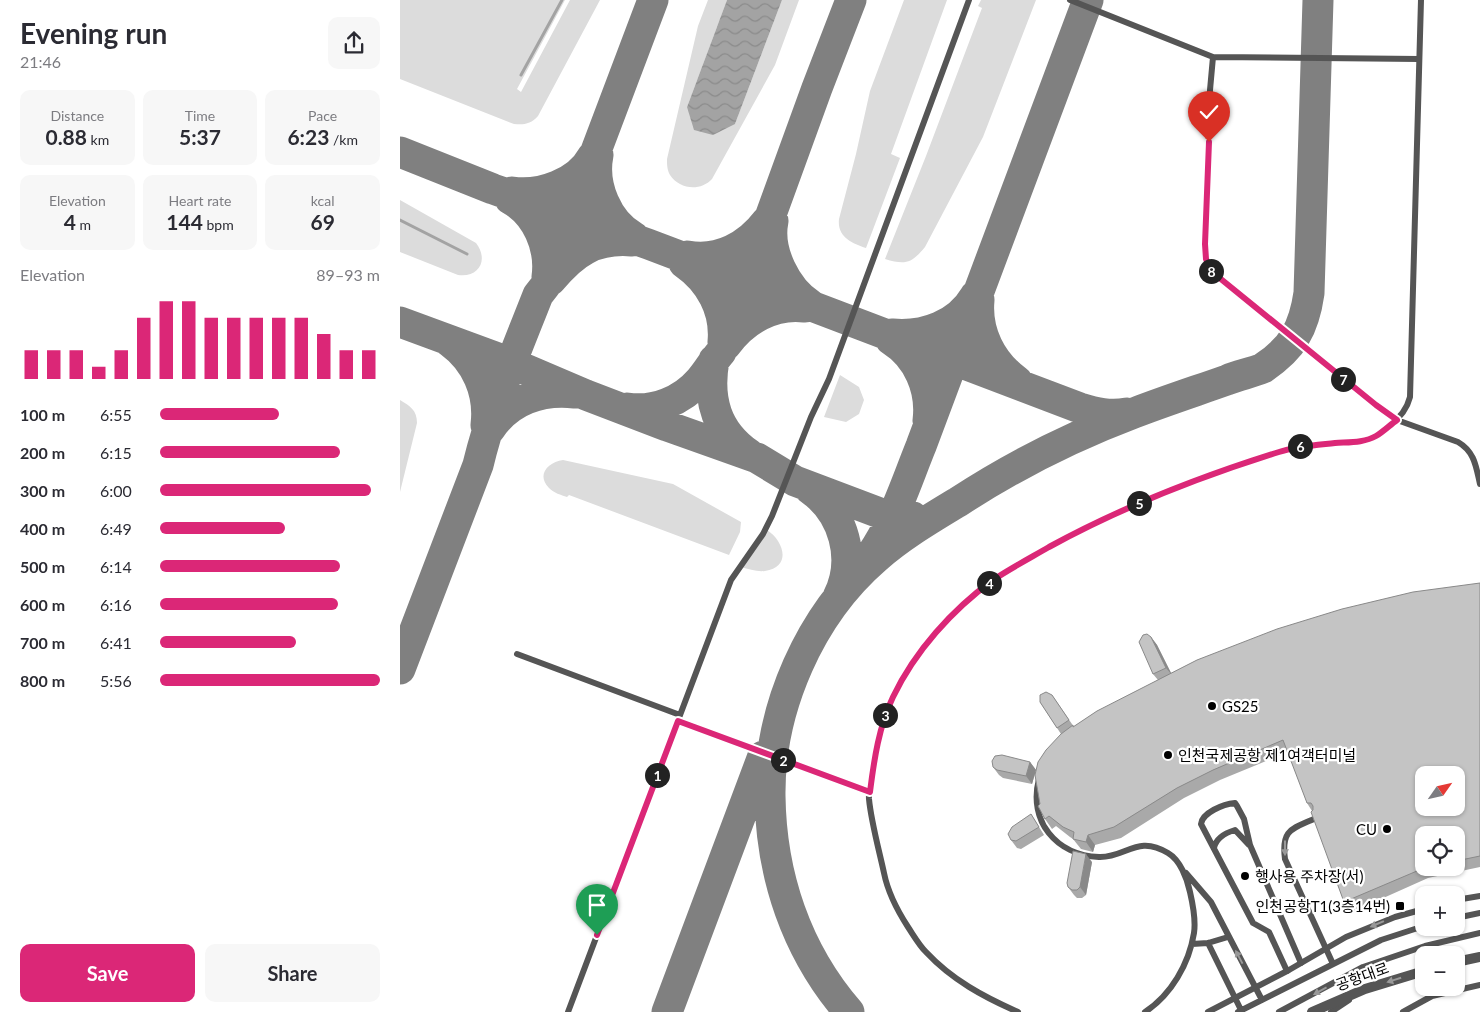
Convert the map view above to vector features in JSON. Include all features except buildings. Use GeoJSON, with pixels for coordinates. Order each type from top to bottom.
{"type":"FeatureCollection","features":[{"type":"Feature","properties":{"kind":"street"},"geometry":{"type":"LineString","coordinates":[[1465,960],[1480,957]]}},
{"type":"Feature","properties":{"kind":"street","name":"공항대로"},"geometry":{"type":"LineString","coordinates":[[1312,1012],[1365,990],[1415,974]]}},
{"type":"Feature","properties":{"kind":"lane"},"geometry":{"type":"LineString","coordinates":[[568,1012],[731,580],[763,534],[772,516],[811,417],[829,379],[969,0]]}},
{"type":"Feature","properties":{"kind":"lane"},"geometry":{"type":"LineString","coordinates":[[1070,0],[1213,57],[1419,59]]}},
{"type":"Feature","properties":{"kind":"lane"},"geometry":{"type":"LineString","coordinates":[[1018,1012],[992,1001],[970,988],[947,972],[924,951],[905,922],[887,888],[869,798],[885,716],[893,696],[934,634],[962,606],[993,580],[1087,526],[1154,496],[1220,471],[1300,446],[1360,442],[1375,436],[1397,420],[1408,408],[1410,397],[1421,0]]}},
{"type":"Feature","properties":{"kind":"lane"},"geometry":{"type":"LineString","coordinates":[[1213,57],[1210,90],[1205,244],[1208,265],[1216,277],[1397,420],[1458,442],[1464,446],[1473,456],[1480,484]]}},
{"type":"Feature","properties":{"kind":"lane"},"geometry":{"type":"LineString","coordinates":[[517,654],[870,792]]}},
{"type":"Feature","properties":{"kind":"lane"},"geometry":{"type":"LineString","coordinates":[[1041,769],[1036,788],[1036,801],[1039,815],[1046,829],[1056,842],[1074,852],[1100,857],[1144,845],[1157,847],[1170,854],[1210,902],[1262,1000]]}},
{"type":"Feature","properties":{"kind":"lane"},"geometry":{"type":"LineString","coordinates":[[1287,971],[1269,932],[1253,923],[1201,824],[1202,819],[1206,815],[1229,803],[1234,803],[1238,806],[1244,819],[1250,845],[1301,963]]}},
{"type":"Feature","properties":{"kind":"lane"},"geometry":{"type":"LineString","coordinates":[[1316,818],[1293,828],[1286,835],[1283,846],[1285,859],[1333,964]]}},
{"type":"Feature","properties":{"kind":"lane"},"geometry":{"type":"LineString","coordinates":[[1214,849],[1218,838],[1235,830],[1250,845]]}},
{"type":"Feature","properties":{"kind":"lane"},"geometry":{"type":"LineString","coordinates":[[1145,1012],[1155,1006],[1172,986],[1184,968],[1192,944],[1194,932],[1193,908],[1188,884],[1182,868]]}},
{"type":"Feature","properties":{"kind":"lane"},"geometry":{"type":"LineString","coordinates":[[1465,898],[1480,896]]}},
{"type":"Feature","properties":{"kind":"lane"},"geometry":{"type":"LineString","coordinates":[[1208,1012],[1287,971],[1346,937],[1395,916],[1415,911]]}},
{"type":"Feature","properties":{"kind":"lane"},"geometry":{"type":"LineString","coordinates":[[1465,916],[1480,913]]}},
{"type":"Feature","properties":{"kind":"lane"},"geometry":{"type":"LineString","coordinates":[[1208,943],[1240,1011],[1381,940],[1415,929]]}},
{"type":"Feature","properties":{"kind":"lane"},"geometry":{"type":"LineString","coordinates":[[1279,1012],[1363,967],[1425,946],[1480,933]]}},
{"type":"Feature","properties":{"kind":"lane"},"geometry":{"type":"LineString","coordinates":[[1192,944],[1208,943],[1228,937]]}},
{"type":"Feature","properties":{"kind":"lane"},"geometry":{"type":"LineString","coordinates":[[1403,1012],[1432,996],[1480,985]]}},
{"type":"Feature","properties":{"kind":"lane"},"geometry":{"type":"LineString","coordinates":[[1331,1012],[1365,990]]}},
{"type":"Feature","properties":{"kind":"lane"},"geometry":{"type":"LineString","coordinates":[[1285,1012],[1301,1001]]}},
{"type":"Feature","properties":{"kind":"shaded area"},"geometry":{"type":"Polygon","coordinates":[[[400,0],[565,0],[517,89],[521,92],[570,0],[600,0],[538,116],[527,123],[514,124],[400,79],[400,0]]]}},
{"type":"Feature","properties":{"kind":"shaded area"},"geometry":{"type":"Polygon","coordinates":[[[708,0],[727,0],[687,107],[735,124],[782,0],[799,0],[775,65],[712,179],[702,186],[690,187],[674,180],[668,169],[667,159],[698,26],[708,0]]]}},
{"type":"Feature","properties":{"kind":"shaded area"},"geometry":{"type":"Polygon","coordinates":[[[904,0],[947,0],[891,154],[900,158],[866,248],[843,235],[840,230],[839,219],[870,91],[904,0]]]}},
{"type":"Feature","properties":{"kind":"shaded area"},"geometry":{"type":"Polygon","coordinates":[[[981,0],[1036,0],[983,137],[925,247],[916,257],[907,262],[885,259],[982,8],[978,6],[981,0]]]}},
{"type":"Feature","properties":{"kind":"shaded area"},"geometry":{"type":"Polygon","coordinates":[[[400,200],[476,243],[480,249],[482,261],[476,271],[472,274],[458,275],[400,252],[400,200]]]}},
{"type":"Feature","properties":{"kind":"shaded area"},"geometry":{"type":"Polygon","coordinates":[[[840,375],[859,387],[864,400],[859,414],[846,422],[824,417],[840,375]]]}},
{"type":"Feature","properties":{"kind":"shaded area"},"geometry":{"type":"Polygon","coordinates":[[[400,400],[412,409],[416,415],[417,423],[400,492],[400,400]]]}},
{"type":"Feature","properties":{"kind":"shaded area"},"geometry":{"type":"Polygon","coordinates":[[[563,460],[673,484],[741,522],[740,532],[729,555],[569,495],[567,497],[555,493],[545,483],[544,474],[553,463],[563,460]]]}},
{"type":"Feature","properties":{"kind":"shaded area"},"geometry":{"type":"Polygon","coordinates":[[[767,530],[778,540],[781,547],[782,559],[779,564],[774,569],[765,571],[741,567],[767,530]]]}},
{"type":"Feature","properties":{"kind":"water"},"geometry":{"type":"Polygon","coordinates":[[[727,0],[782,0],[735,124],[713,135],[694,130],[687,107],[727,0]]]}},
{"type":"Feature","properties":{"kind":"waterway"},"geometry":{"type":"LineString","coordinates":[[521,75],[562,0]]}},
{"type":"Feature","properties":{"kind":"waterway"},"geometry":{"type":"LineString","coordinates":[[400,220],[467,254]]}},
{"type":"Feature","properties":{"kind":"taxiway"},"geometry":{"type":"LineString","coordinates":[[400,669],[478,465],[505,379],[538,295],[545,286],[653,0]]}},
{"type":"Feature","properties":{"kind":"taxiway"},"geometry":{"type":"LineString","coordinates":[[627,408],[637,409],[657,406],[685,394],[700,380],[721,352],[851,0]]}},
{"type":"Feature","properties":{"kind":"taxiway"},"geometry":{"type":"LineString","coordinates":[[871,555],[893,516],[905,488],[1088,0]]}},
{"type":"Feature","properties":{"kind":"taxiway"},"geometry":{"type":"LineString","coordinates":[[849,1012],[814,964],[801,938],[781,883],[775,854],[770,796],[772,763],[777,730],[786,697],[798,665],[813,635],[831,607],[852,581],[895,542],[916,528],[1000,476],[1044,453],[1134,413],[1263,368],[1289,345],[1304,317],[1309,293],[1318,0]]}},
{"type":"Feature","properties":{"kind":"taxiway"},"geometry":{"type":"LineString","coordinates":[[400,152],[493,189],[648,244],[1080,408],[1103,414],[1127,413]]}},
{"type":"Feature","properties":{"kind":"taxiway"},"geometry":{"type":"LineString","coordinates":[[598,155],[597,178],[604,202],[616,222],[634,237]]}},
{"type":"Feature","properties":{"kind":"taxiway"},"geometry":{"type":"LineString","coordinates":[[512,192],[534,192],[557,186],[578,174],[592,157]]}},
{"type":"Feature","properties":{"kind":"taxiway"},"geometry":{"type":"LineString","coordinates":[[510,199],[528,213],[540,232],[547,254],[547,277]]}},
{"type":"Feature","properties":{"kind":"taxiway"},"geometry":{"type":"LineString","coordinates":[[687,256],[710,257],[732,250],[751,238],[767,221]]}},
{"type":"Feature","properties":{"kind":"taxiway"},"geometry":{"type":"LineString","coordinates":[[773,221],[773,245],[780,268],[794,289],[811,305]]}},
{"type":"Feature","properties":{"kind":"taxiway"},"geometry":{"type":"LineString","coordinates":[[551,280],[568,262],[586,249],[607,242],[632,241]]}},
{"type":"Feature","properties":{"kind":"taxiway"},"geometry":{"type":"LineString","coordinates":[[684,263],[709,287],[714,297],[722,319],[723,342]]}},
{"type":"Feature","properties":{"kind":"taxiway"},"geometry":{"type":"LineString","coordinates":[[892,334],[928,331],[950,322],[968,306],[975,296]]}},
{"type":"Feature","properties":{"kind":"taxiway"},"geometry":{"type":"LineString","coordinates":[[979,300],[980,323],[987,345],[1000,365],[1017,381]]}},
{"type":"Feature","properties":{"kind":"taxiway"},"geometry":{"type":"LineString","coordinates":[[726,345],[741,328],[760,315],[793,306],[805,307]]}},
{"type":"Feature","properties":{"kind":"taxiway"},"geometry":{"type":"LineString","coordinates":[[400,322],[511,363],[586,395],[667,426],[757,458],[795,481],[885,515],[913,517]]}},
{"type":"Feature","properties":{"kind":"taxiway"},"geometry":{"type":"LineString","coordinates":[[891,340],[909,355],[921,375],[928,397],[928,421]]}},
{"type":"Feature","properties":{"kind":"taxiway"},"geometry":{"type":"LineString","coordinates":[[450,342],[467,358],[479,378],[486,401],[486,425]]}},
{"type":"Feature","properties":{"kind":"taxiway"},"geometry":{"type":"LineString","coordinates":[[714,360],[712,388],[716,413],[729,435],[749,454]]}},
{"type":"Feature","properties":{"kind":"taxiway"},"geometry":{"type":"LineString","coordinates":[[490,429],[507,411],[527,399],[550,393],[575,393]]}},
{"type":"Feature","properties":{"kind":"taxiway"},"geometry":{"type":"LineString","coordinates":[[810,489],[822,499],[831,511],[839,524],[844,538],[846,567],[844,582],[838,597]]}},
{"type":"Feature","properties":{"kind":"taxiway"},"geometry":{"type":"LineString","coordinates":[[667,1012],[763,756]]}},
{"type":"Feature","properties":{"kind":"place","name":"GS25"},"geometry":{"type":"Point","coordinates":[1212,706]}},
{"type":"Feature","properties":{"kind":"place","name":"인천국제공항 제1여객터미널"},"geometry":{"type":"Point","coordinates":[1168,755]}},
{"type":"Feature","properties":{"kind":"place","name":"CU"},"geometry":{"type":"Point","coordinates":[1387,829]}},
{"type":"Feature","properties":{"kind":"place","name":"행사용 주차장(서)"},"geometry":{"type":"Point","coordinates":[1245,876]}},
{"type":"Feature","properties":{"kind":"place","name":"인천공항T1(3층14번)"},"geometry":{"type":"Point","coordinates":[1400,906]}},
{"type":"Feature","properties":{"kind":"route"},"geometry":{"type":"LineString","coordinates":[[597,935],[678,721],[870,792],[873,766],[880,735],[893,696],[934,634],[974,595],[993,580],[1087,526],[1154,496],[1220,471],[1300,446],[1360,442],[1375,436],[1397,420],[1216,277],[1211,271],[1206,259],[1205,244],[1209,142]]}}]}
